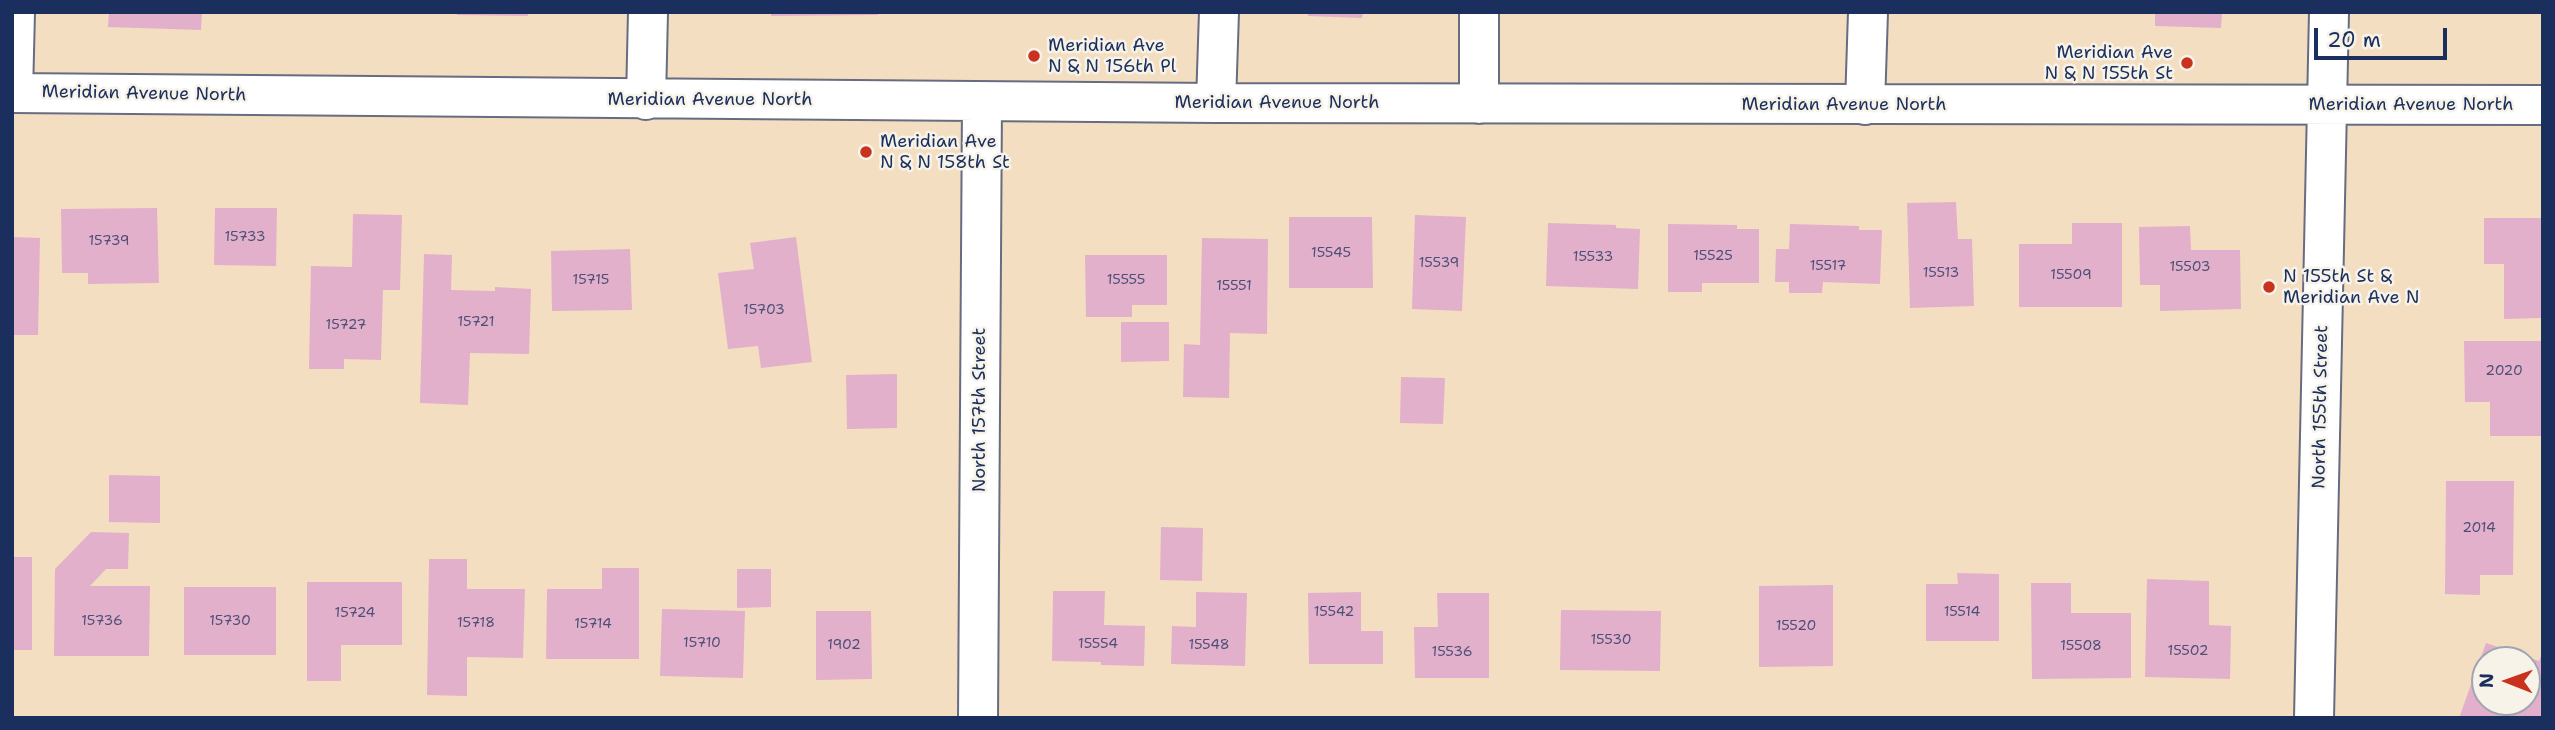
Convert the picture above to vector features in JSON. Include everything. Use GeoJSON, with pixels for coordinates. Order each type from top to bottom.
{"type":"FeatureCollection","features":[{"type":"Feature","properties":{"kind":"street"},"geometry":{"type":"LineString","coordinates":[[13,93],[15,12]]}},
{"type":"Feature","properties":{"kind":"street"},"geometry":{"type":"LineString","coordinates":[[646,100],[648,12]]}},
{"type":"Feature","properties":{"kind":"street"},"geometry":{"type":"LineString","coordinates":[[1216,103],[1219,12]]}},
{"type":"Feature","properties":{"kind":"street"},"geometry":{"type":"LineString","coordinates":[[1479,12],[1479,104]]}},
{"type":"Feature","properties":{"kind":"street"},"geometry":{"type":"LineString","coordinates":[[1865,105],[1868,12]]}},
{"type":"Feature","properties":{"kind":"street","name":"North 155th Street"},"geometry":{"type":"LineString","coordinates":[[2314,718],[2329,12]]}},
{"type":"Feature","properties":{"kind":"street","name":"Meridian Avenue North"},"geometry":{"type":"LineString","coordinates":[[13,93],[982,102],[2543,105]]}},
{"type":"Feature","properties":{"kind":"street","name":"North 157th Street"},"geometry":{"type":"LineString","coordinates":[[978,718],[982,102]]}},
{"type":"Feature","properties":{"kind":"building"},"geometry":{"type":"Polygon","coordinates":[[[109,12],[202,12],[201,30],[108,27],[109,12]]]}},
{"type":"Feature","properties":{"kind":"building"},"geometry":{"type":"Polygon","coordinates":[[[457,12],[528,12],[528,16],[457,15],[457,12]]]}},
{"type":"Feature","properties":{"kind":"building"},"geometry":{"type":"Polygon","coordinates":[[[771,12],[878,12],[878,15],[771,16],[771,12]]]}},
{"type":"Feature","properties":{"kind":"building"},"geometry":{"type":"Polygon","coordinates":[[[1308,12],[1363,12],[1362,18],[1308,16],[1308,12]]]}},
{"type":"Feature","properties":{"kind":"building"},"geometry":{"type":"Polygon","coordinates":[[[2155,12],[2222,12],[2221,28],[2155,26],[2155,12]]]}},
{"type":"Feature","properties":{"kind":"building"},"geometry":{"type":"Polygon","coordinates":[[[1956,202],[1958,239],[1972,239],[1974,306],[1910,308],[1907,203],[1956,202]]]}},
{"type":"Feature","properties":{"kind":"building"},"geometry":{"type":"Polygon","coordinates":[[[157,208],[159,283],[88,284],[88,273],[62,273],[61,209],[157,208]]]}},
{"type":"Feature","properties":{"kind":"building"},"geometry":{"type":"Polygon","coordinates":[[[215,208],[277,208],[276,266],[214,265],[215,208]]]}},
{"type":"Feature","properties":{"kind":"building"},"geometry":{"type":"Polygon","coordinates":[[[353,214],[402,215],[400,290],[383,290],[381,360],[344,359],[344,369],[309,369],[311,266],[352,267],[353,214]]]}},
{"type":"Feature","properties":{"kind":"building"},"geometry":{"type":"Polygon","coordinates":[[[1415,215],[1466,217],[1462,311],[1412,309],[1415,215]]]}},
{"type":"Feature","properties":{"kind":"building"},"geometry":{"type":"Polygon","coordinates":[[[1289,217],[1372,217],[1373,288],[1289,288],[1289,217]]]}},
{"type":"Feature","properties":{"kind":"building"},"geometry":{"type":"Polygon","coordinates":[[[2484,218],[2543,218],[2543,318],[2504,319],[2504,264],[2484,264],[2484,218]]]}},
{"type":"Feature","properties":{"kind":"building"},"geometry":{"type":"Polygon","coordinates":[[[1548,223],[1616,225],[1616,228],[1640,229],[1638,289],[1546,286],[1548,223]]]}},
{"type":"Feature","properties":{"kind":"building"},"geometry":{"type":"Polygon","coordinates":[[[2072,223],[2122,223],[2122,307],[2019,307],[2019,244],[2072,244],[2072,223]]]}},
{"type":"Feature","properties":{"kind":"building"},"geometry":{"type":"Polygon","coordinates":[[[1668,224],[1737,225],[1737,229],[1759,229],[1759,283],[1702,283],[1702,292],[1668,292],[1668,224]]]}},
{"type":"Feature","properties":{"kind":"building"},"geometry":{"type":"Polygon","coordinates":[[[1790,224],[1859,226],[1859,230],[1882,230],[1880,284],[1823,282],[1822,293],[1789,293],[1789,282],[1775,282],[1776,249],[1789,249],[1790,224]]]}},
{"type":"Feature","properties":{"kind":"building"},"geometry":{"type":"Polygon","coordinates":[[[2190,226],[2191,250],[2240,250],[2241,309],[2160,311],[2160,285],[2140,285],[2139,227],[2190,226]]]}},
{"type":"Feature","properties":{"kind":"building"},"geometry":{"type":"Polygon","coordinates":[[[12,237],[40,238],[38,335],[12,335],[12,237]]]}},
{"type":"Feature","properties":{"kind":"building"},"geometry":{"type":"Polygon","coordinates":[[[796,237],[812,362],[761,368],[758,346],[728,349],[718,273],[754,269],[750,243],[796,237]]]}},
{"type":"Feature","properties":{"kind":"building"},"geometry":{"type":"Polygon","coordinates":[[[1202,238],[1268,239],[1267,334],[1230,333],[1229,398],[1183,397],[1184,344],[1200,345],[1202,238]]]}},
{"type":"Feature","properties":{"kind":"building"},"geometry":{"type":"Polygon","coordinates":[[[630,249],[632,310],[552,311],[551,251],[630,249]]]}},
{"type":"Feature","properties":{"kind":"building"},"geometry":{"type":"Polygon","coordinates":[[[424,254],[452,255],[451,290],[495,291],[495,287],[531,289],[529,354],[470,353],[468,405],[420,403],[424,254]]]}},
{"type":"Feature","properties":{"kind":"building"},"geometry":{"type":"Polygon","coordinates":[[[1085,255],[1167,255],[1167,305],[1132,305],[1132,317],[1086,317],[1085,255]]]}},
{"type":"Feature","properties":{"kind":"building"},"geometry":{"type":"Polygon","coordinates":[[[1121,322],[1169,322],[1169,361],[1121,362],[1121,322]]]}},
{"type":"Feature","properties":{"kind":"building"},"geometry":{"type":"Polygon","coordinates":[[[2464,341],[2543,341],[2543,436],[2490,436],[2490,402],[2465,402],[2464,341]]]}},
{"type":"Feature","properties":{"kind":"building"},"geometry":{"type":"Polygon","coordinates":[[[897,374],[897,428],[847,429],[846,375],[897,374]]]}},
{"type":"Feature","properties":{"kind":"building"},"geometry":{"type":"Polygon","coordinates":[[[1401,377],[1445,378],[1443,424],[1400,423],[1401,377]]]}},
{"type":"Feature","properties":{"kind":"building"},"geometry":{"type":"Polygon","coordinates":[[[109,475],[160,476],[160,523],[109,522],[109,475]]]}},
{"type":"Feature","properties":{"kind":"building"},"geometry":{"type":"Polygon","coordinates":[[[2446,481],[2514,481],[2513,575],[2480,575],[2480,595],[2445,594],[2446,481]]]}},
{"type":"Feature","properties":{"kind":"building"},"geometry":{"type":"Polygon","coordinates":[[[1161,527],[1203,528],[1202,581],[1160,580],[1161,527]]]}},
{"type":"Feature","properties":{"kind":"building"},"geometry":{"type":"Polygon","coordinates":[[[91,532],[129,533],[128,569],[106,569],[90,586],[150,586],[149,656],[54,656],[55,569],[91,532]]]}},
{"type":"Feature","properties":{"kind":"building"},"geometry":{"type":"Polygon","coordinates":[[[12,557],[32,557],[32,650],[12,650],[12,557]]]}},
{"type":"Feature","properties":{"kind":"building"},"geometry":{"type":"Polygon","coordinates":[[[429,559],[467,559],[467,589],[525,589],[523,658],[467,657],[467,696],[427,695],[429,559]]]}},
{"type":"Feature","properties":{"kind":"building"},"geometry":{"type":"Polygon","coordinates":[[[602,568],[639,568],[639,659],[546,659],[547,589],[602,589],[602,568]]]}},
{"type":"Feature","properties":{"kind":"building"},"geometry":{"type":"Polygon","coordinates":[[[737,569],[771,569],[771,607],[737,608],[737,569]]]}},
{"type":"Feature","properties":{"kind":"building"},"geometry":{"type":"Polygon","coordinates":[[[1957,573],[1999,574],[1999,641],[1926,641],[1926,584],[1958,584],[1957,573]]]}},
{"type":"Feature","properties":{"kind":"building"},"geometry":{"type":"Polygon","coordinates":[[[2147,579],[2209,581],[2209,625],[2231,626],[2230,679],[2145,677],[2147,579]]]}},
{"type":"Feature","properties":{"kind":"building"},"geometry":{"type":"Polygon","coordinates":[[[307,582],[402,582],[402,645],[341,645],[341,681],[307,681],[307,582]]]}},
{"type":"Feature","properties":{"kind":"building"},"geometry":{"type":"Polygon","coordinates":[[[2031,583],[2071,583],[2071,613],[2131,613],[2131,678],[2032,679],[2031,583]]]}},
{"type":"Feature","properties":{"kind":"building"},"geometry":{"type":"Polygon","coordinates":[[[1833,585],[1833,666],[1759,667],[1759,586],[1833,585]]]}},
{"type":"Feature","properties":{"kind":"building"},"geometry":{"type":"Polygon","coordinates":[[[184,587],[276,587],[276,655],[184,655],[184,587]]]}},
{"type":"Feature","properties":{"kind":"building"},"geometry":{"type":"Polygon","coordinates":[[[1053,591],[1105,591],[1104,625],[1145,626],[1144,666],[1052,661],[1053,591]]]}},
{"type":"Feature","properties":{"kind":"building"},"geometry":{"type":"Polygon","coordinates":[[[1196,592],[1247,593],[1245,666],[1171,664],[1172,626],[1196,627],[1196,592]]]}},
{"type":"Feature","properties":{"kind":"building"},"geometry":{"type":"Polygon","coordinates":[[[1361,592],[1361,631],[1383,631],[1383,664],[1309,664],[1308,593],[1361,592]]]}},
{"type":"Feature","properties":{"kind":"building"},"geometry":{"type":"Polygon","coordinates":[[[1437,593],[1489,593],[1489,678],[1415,678],[1414,627],[1438,627],[1437,593]]]}},
{"type":"Feature","properties":{"kind":"building"},"geometry":{"type":"Polygon","coordinates":[[[662,609],[745,611],[743,678],[660,676],[662,609]]]}},
{"type":"Feature","properties":{"kind":"building"},"geometry":{"type":"Polygon","coordinates":[[[1561,610],[1661,611],[1660,671],[1560,670],[1561,610]]]}},
{"type":"Feature","properties":{"kind":"building"},"geometry":{"type":"Polygon","coordinates":[[[816,611],[871,611],[872,679],[816,680],[816,611]]]}},
{"type":"Feature","properties":{"kind":"building"},"geometry":{"type":"Polygon","coordinates":[[[2543,651],[2543,718],[2459,718],[2471,685],[2471,716],[2541,716],[2543,651]]]}},
{"type":"Feature","properties":{"kind":"place","name":"Meridian Ave N & N 156th Pl"},"geometry":{"type":"Point","coordinates":[1034,56]}},
{"type":"Feature","properties":{"kind":"place","name":"Meridian Ave N & N 155th St"},"geometry":{"type":"Point","coordinates":[2187,63]}},
{"type":"Feature","properties":{"kind":"place","name":"Meridian Ave N & N 158th St"},"geometry":{"type":"Point","coordinates":[866,152]}},
{"type":"Feature","properties":{"kind":"place","name":"N 155th St & Meridian Ave N"},"geometry":{"type":"Point","coordinates":[2269,287]}}]}
